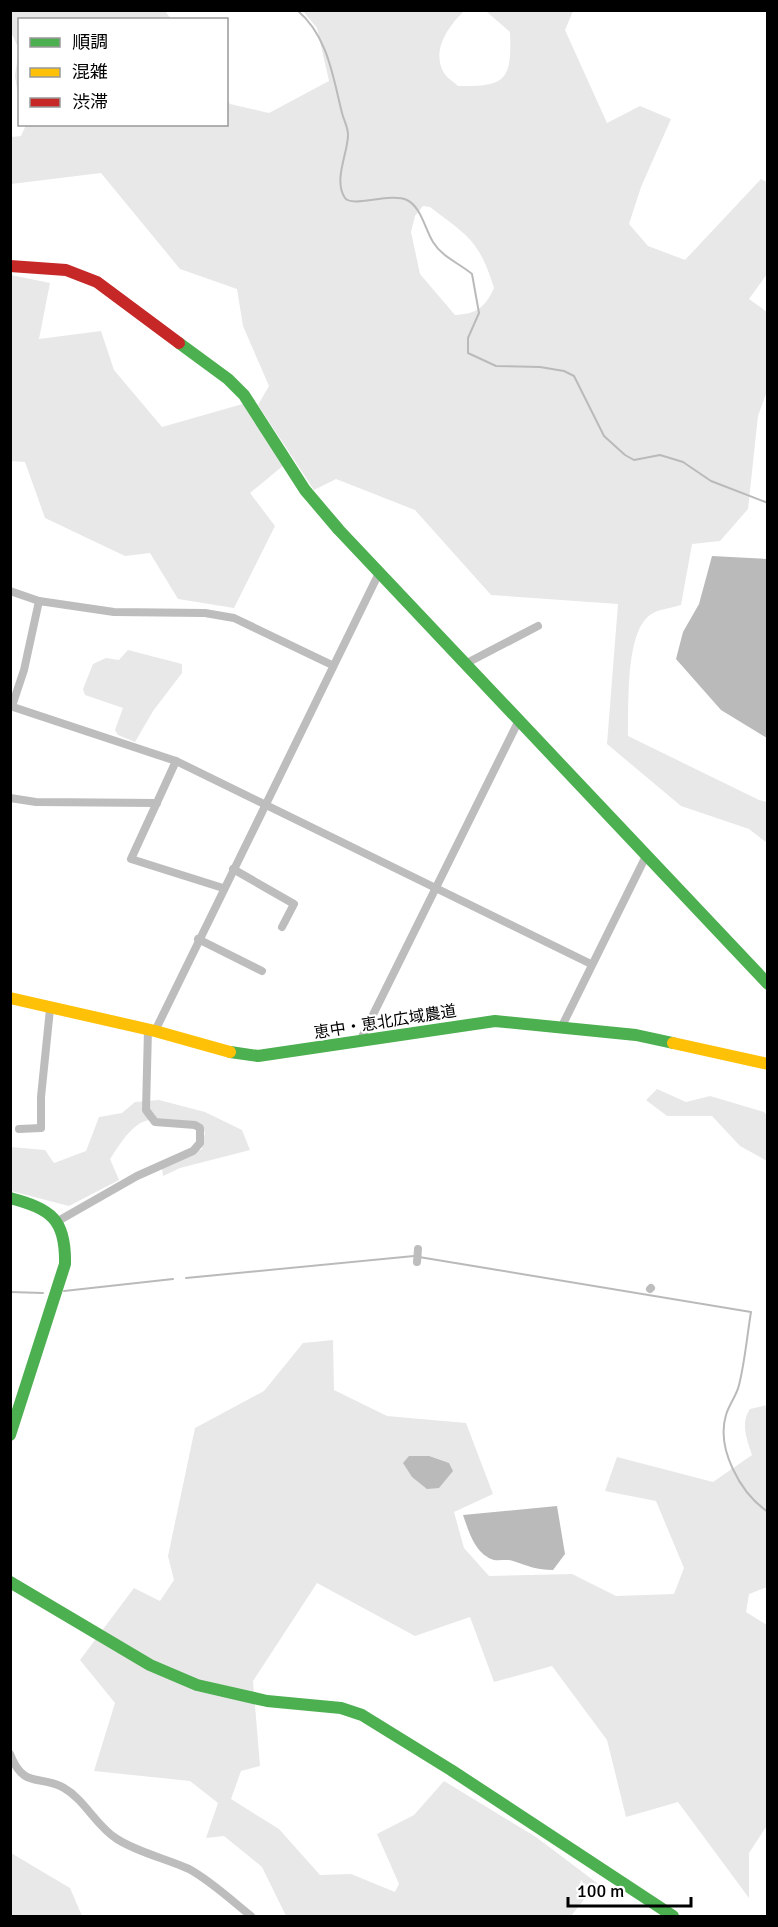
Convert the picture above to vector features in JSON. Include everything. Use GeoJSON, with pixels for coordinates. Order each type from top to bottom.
{"type":"FeatureCollection","features":[{"type":"Feature","properties":{"kind":"street"},"geometry":{"type":"LineString","coordinates":[[10,266],[66,270],[97,282],[228,379],[244,395],[304,490],[768,984]]}},
{"type":"Feature","properties":{"kind":"street"},"geometry":{"type":"LineString","coordinates":[[58,1221],[137,1176],[193,1150],[200,1143],[200,1128],[195,1125],[155,1122],[146,1110],[151,1030],[266,805],[332,665],[380,571]]}},
{"type":"Feature","properties":{"kind":"street"},"geometry":{"type":"LineString","coordinates":[[10,591],[39,601],[114,612],[205,613],[234,618],[332,665]]}},
{"type":"Feature","properties":{"kind":"street"},"geometry":{"type":"LineString","coordinates":[[39,601],[24,670],[11,706],[176,760],[591,964]]}},
{"type":"Feature","properties":{"kind":"street"},"geometry":{"type":"LineString","coordinates":[[465,664],[537,626]]}},
{"type":"Feature","properties":{"kind":"street"},"geometry":{"type":"LineString","coordinates":[[360,1041],[519,720]]}},
{"type":"Feature","properties":{"kind":"street"},"geometry":{"type":"LineString","coordinates":[[176,760],[131,859],[223,888]]}},
{"type":"Feature","properties":{"kind":"street"},"geometry":{"type":"LineString","coordinates":[[10,798],[36,802],[157,803]]}},
{"type":"Feature","properties":{"kind":"street"},"geometry":{"type":"LineString","coordinates":[[562,1026],[646,855]]}},
{"type":"Feature","properties":{"kind":"street"},"geometry":{"type":"LineString","coordinates":[[233,869],[294,904],[282,927]]}},
{"type":"Feature","properties":{"kind":"street"},"geometry":{"type":"LineString","coordinates":[[198,939],[262,971]]}},
{"type":"Feature","properties":{"kind":"street","name":"恵中・恵北広域農道"},"geometry":{"type":"LineString","coordinates":[[10,998],[50,1009],[151,1030],[226,1051],[258,1056],[495,1021],[636,1035],[768,1064]]}},
{"type":"Feature","properties":{"kind":"street"},"geometry":{"type":"LineString","coordinates":[[19,1129],[41,1128],[41,1097],[50,1009]]}},
{"type":"Feature","properties":{"kind":"street"},"geometry":{"type":"LineString","coordinates":[[10,1198],[42,1208],[58,1221],[66,1239],[65,1264],[10,1436]]}},
{"type":"Feature","properties":{"kind":"street"},"geometry":{"type":"LineString","coordinates":[[417,1262],[418,1250]]}},
{"type":"Feature","properties":{"kind":"street"},"geometry":{"type":"LineString","coordinates":[[10,1582],[150,1665],[197,1685],[267,1701],[341,1708],[362,1715],[443,1764],[673,1917]]}},
{"type":"Feature","properties":{"kind":"street"},"geometry":{"type":"LineString","coordinates":[[10,1754],[23,1775],[38,1782],[64,1788],[96,1822],[116,1839],[144,1854],[189,1870],[251,1917]]}},
{"type":"Feature","properties":{"kind":"shaded area"},"geometry":{"type":"Polygon","coordinates":[[[11,10],[165,11],[170,18],[18,18],[18,47],[11,32],[11,10]]]}},
{"type":"Feature","properties":{"kind":"shaded area"},"geometry":{"type":"Polygon","coordinates":[[[303,11],[573,11],[565,30],[607,123],[640,106],[671,119],[641,187],[629,224],[648,246],[685,260],[761,179],[767,182],[767,274],[749,299],[767,312],[767,391],[758,416],[748,509],[720,541],[692,544],[681,605],[653,613],[642,624],[632,653],[628,736],[767,802],[767,843],[749,829],[681,806],[607,744],[618,604],[491,595],[415,510],[336,479],[314,490],[258,405],[269,386],[243,326],[237,289],[180,269],[101,173],[11,184],[11,137],[21,136],[26,126],[228,126],[228,101],[230,104],[269,113],[329,81],[317,28],[303,11]],[[463,12],[443,40],[439,56],[440,65],[448,78],[458,86],[487,85],[503,77],[507,70],[510,32],[487,12],[463,12]],[[423,206],[415,216],[411,232],[420,274],[455,315],[479,309],[487,301],[494,288],[483,259],[471,240],[430,207],[423,206]]]}},
{"type":"Feature","properties":{"kind":"shaded area"},"geometry":{"type":"Polygon","coordinates":[[[18,56],[18,95],[15,76],[18,56]]]}},
{"type":"Feature","properties":{"kind":"shaded area"},"geometry":{"type":"Polygon","coordinates":[[[11,275],[50,283],[39,339],[101,331],[114,370],[162,427],[246,403],[284,465],[250,493],[275,526],[234,608],[178,599],[150,553],[125,556],[45,518],[25,462],[11,461],[11,275]]]}},
{"type":"Feature","properties":{"kind":"shaded area"},"geometry":{"type":"Polygon","coordinates":[[[712,556],[767,559],[767,738],[721,710],[676,659],[683,632],[699,604],[712,556]]]}},
{"type":"Feature","properties":{"kind":"shaded area"},"geometry":{"type":"Polygon","coordinates":[[[128,650],[182,664],[182,673],[153,711],[135,742],[118,735],[115,730],[123,708],[85,695],[83,689],[93,664],[106,658],[119,660],[128,650]]]}},
{"type":"Feature","properties":{"kind":"shaded area"},"geometry":{"type":"Polygon","coordinates":[[[657,1089],[686,1102],[710,1096],[764,1112],[767,1116],[767,1161],[740,1146],[712,1116],[667,1116],[646,1100],[657,1089]]]}},
{"type":"Feature","properties":{"kind":"shaded area"},"geometry":{"type":"Polygon","coordinates":[[[159,1100],[205,1112],[242,1130],[250,1150],[180,1168],[163,1176],[162,1168],[202,1149],[205,1132],[197,1123],[154,1119],[145,1121],[129,1133],[110,1159],[119,1180],[69,1206],[11,1191],[10,1147],[45,1150],[54,1163],[86,1151],[99,1117],[122,1113],[135,1102],[159,1100]]]}},
{"type":"Feature","properties":{"kind":"shaded area"},"geometry":{"type":"Polygon","coordinates":[[[333,1340],[334,1390],[387,1416],[466,1423],[493,1494],[454,1512],[464,1548],[489,1576],[572,1574],[616,1596],[674,1594],[684,1568],[656,1501],[605,1491],[617,1457],[713,1482],[752,1455],[745,1432],[745,1420],[750,1409],[767,1405],[767,1587],[749,1594],[746,1612],[767,1625],[768,1824],[749,1853],[749,1898],[678,1802],[626,1817],[607,1740],[552,1666],[494,1682],[470,1617],[415,1636],[317,1583],[253,1681],[260,1766],[241,1771],[231,1799],[279,1829],[320,1875],[351,1874],[395,1892],[399,1884],[377,1834],[414,1815],[444,1781],[536,1837],[597,1883],[571,1916],[286,1916],[262,1867],[224,1836],[206,1838],[218,1803],[190,1781],[94,1771],[115,1703],[80,1660],[134,1588],[160,1601],[174,1580],[168,1556],[195,1428],[264,1391],[303,1343],[333,1340]]]}},
{"type":"Feature","properties":{"kind":"shaded area"},"geometry":{"type":"Polygon","coordinates":[[[409,1456],[429,1456],[449,1463],[453,1471],[439,1488],[427,1489],[412,1477],[403,1463],[409,1456]]]}},
{"type":"Feature","properties":{"kind":"shaded area"},"geometry":{"type":"Polygon","coordinates":[[[557,1506],[565,1554],[553,1570],[487,1557],[477,1548],[463,1515],[557,1506]]]}},
{"type":"Feature","properties":{"kind":"shaded area"},"geometry":{"type":"Polygon","coordinates":[[[11,1853],[70,1888],[82,1916],[11,1916],[11,1853]]]}},
{"type":"Feature","properties":{"kind":"waterway"},"geometry":{"type":"LineString","coordinates":[[297,10],[316,32],[328,58],[347,129],[340,183],[345,198],[349,201],[391,198],[407,200],[416,208],[437,247],[472,274],[479,313],[468,338],[468,353],[496,366],[540,367],[564,371],[574,376],[604,436],[625,455],[634,460],[660,455],[683,462],[711,481],[768,503]]}},
{"type":"Feature","properties":{"kind":"waterway"},"geometry":{"type":"LineString","coordinates":[[186,1278],[414,1256]]}},
{"type":"Feature","properties":{"kind":"waterway"},"geometry":{"type":"LineString","coordinates":[[419,1257],[751,1312],[739,1385],[726,1415],[724,1441],[740,1482],[758,1504],[768,1512]]}},
{"type":"Feature","properties":{"kind":"waterway"},"geometry":{"type":"LineString","coordinates":[[64,1291],[173,1279]]}},
{"type":"Feature","properties":{"kind":"waterway"},"geometry":{"type":"LineString","coordinates":[[10,1292],[43,1293]]}},
{"type":"Feature","properties":{"kind":"traffic: fast"},"geometry":{"type":"LineString","coordinates":[[179,343],[228,379],[244,395],[305,490],[339,530],[768,984]]}},
{"type":"Feature","properties":{"kind":"traffic: fast"},"geometry":{"type":"LineString","coordinates":[[230,1052],[258,1056],[495,1021],[636,1035],[673,1043]]}},
{"type":"Feature","properties":{"kind":"traffic: fast"},"geometry":{"type":"LineString","coordinates":[[10,1198],[36,1207],[53,1218],[63,1236],[65,1249],[65,1264],[10,1435]]}},
{"type":"Feature","properties":{"kind":"traffic: fast"},"geometry":{"type":"LineString","coordinates":[[10,1582],[150,1665],[197,1685],[267,1701],[341,1708],[362,1715],[451,1770],[673,1916]]}},
{"type":"Feature","properties":{"kind":"traffic: slow"},"geometry":{"type":"LineString","coordinates":[[10,998],[155,1031],[230,1052]]}},
{"type":"Feature","properties":{"kind":"traffic: slow"},"geometry":{"type":"LineString","coordinates":[[673,1043],[768,1064]]}},
{"type":"Feature","properties":{"kind":"traffic: jam"},"geometry":{"type":"LineString","coordinates":[[10,266],[66,270],[97,282],[179,343]]}}]}
